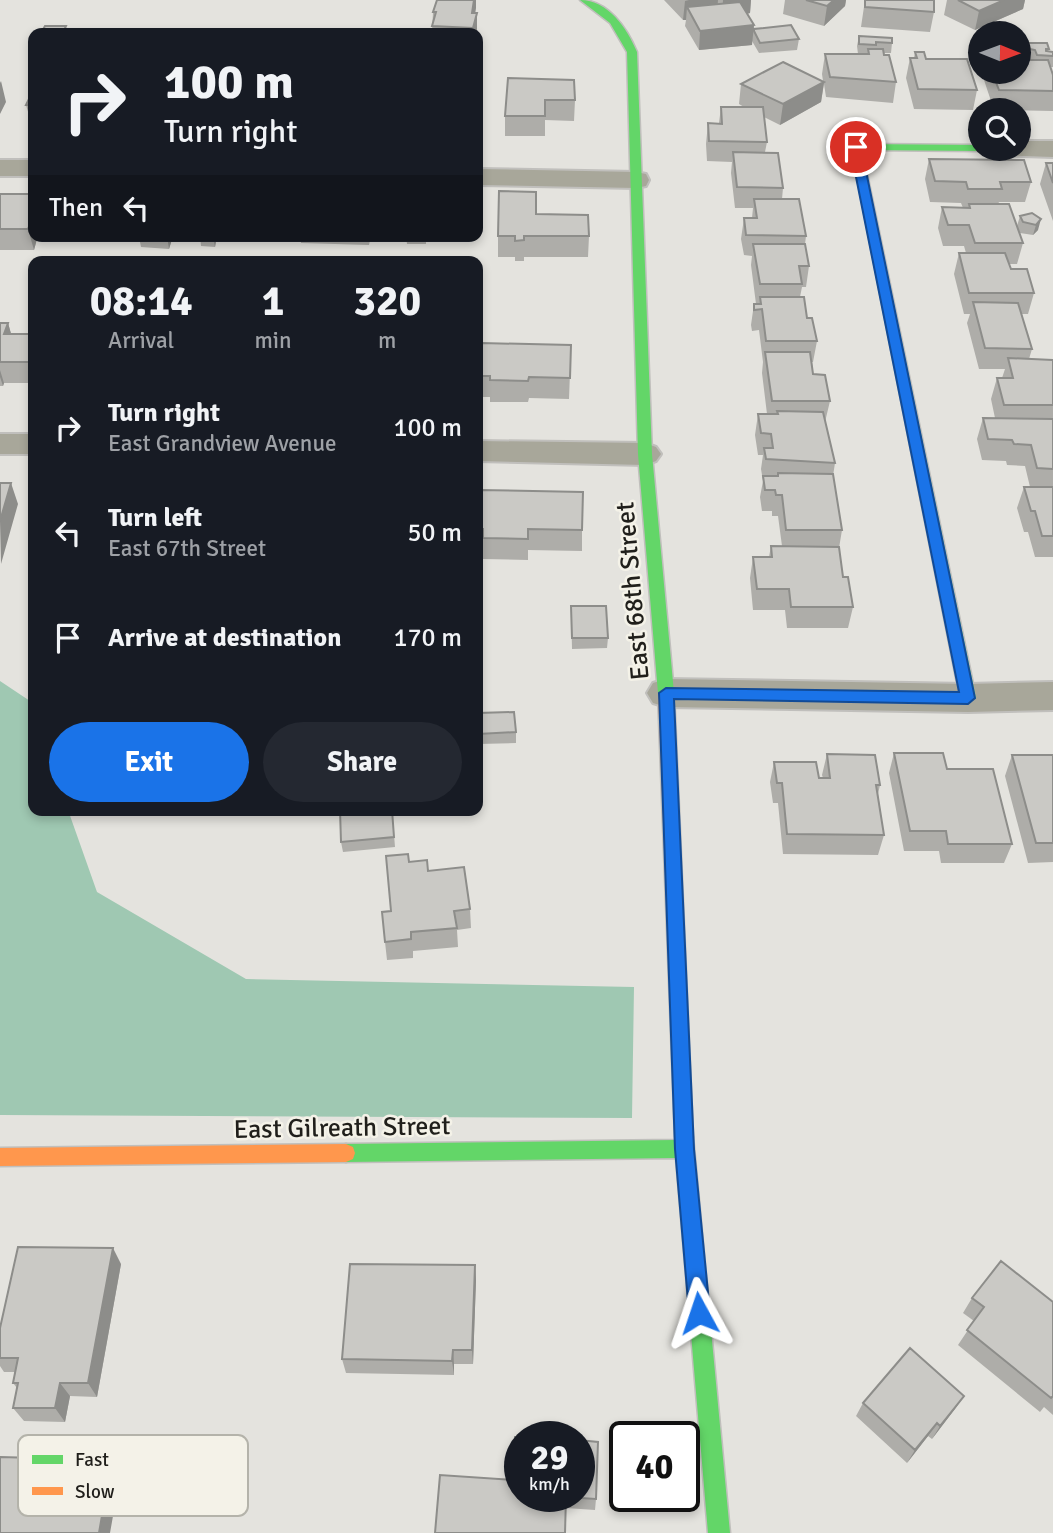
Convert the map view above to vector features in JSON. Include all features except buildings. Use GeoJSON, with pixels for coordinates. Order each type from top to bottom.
{"type":"FeatureCollection","features":[{"type":"Feature","properties":{"kind":"street","name":"East 68th Street"},"geometry":{"type":"LineString","coordinates":[[585,0],[604,10],[626,31],[632,52],[645,454],[666,693],[685,1149],[719,1533]]}},
{"type":"Feature","properties":{"kind":"street"},"geometry":{"type":"LineString","coordinates":[[968,148],[856,147],[968,698]]}},
{"type":"Feature","properties":{"kind":"street"},"geometry":{"type":"LineString","coordinates":[[1031,149],[1053,149]]}},
{"type":"Feature","properties":{"kind":"street"},"geometry":{"type":"LineString","coordinates":[[0,168],[28,168]]}},
{"type":"Feature","properties":{"kind":"street"},"geometry":{"type":"LineString","coordinates":[[483,177],[636,180]]}},
{"type":"Feature","properties":{"kind":"street"},"geometry":{"type":"LineString","coordinates":[[0,444],[28,444]]}},
{"type":"Feature","properties":{"kind":"street"},"geometry":{"type":"LineString","coordinates":[[483,451],[645,454]]}},
{"type":"Feature","properties":{"kind":"street"},"geometry":{"type":"LineString","coordinates":[[666,693],[968,698],[1053,696]]}},
{"type":"Feature","properties":{"kind":"street","name":"East Gilreath Street"},"geometry":{"type":"LineString","coordinates":[[0,1157],[685,1149]]}},
{"type":"Feature","properties":{"kind":"green space"},"geometry":{"type":"Polygon","coordinates":[[[0,681],[28,700],[28,816],[70,816],[97,892],[246,979],[634,987],[632,1118],[0,1115],[0,681]]]}},
{"type":"Feature","properties":{"kind":"traffic: fast"},"geometry":{"type":"LineString","coordinates":[[585,0],[614,21],[632,52],[645,454],[666,693]]}},
{"type":"Feature","properties":{"kind":"traffic: fast"},"geometry":{"type":"LineString","coordinates":[[968,148],[856,147],[968,698]]}},
{"type":"Feature","properties":{"kind":"traffic: fast"},"geometry":{"type":"LineString","coordinates":[[684,1137],[719,1533]]}},
{"type":"Feature","properties":{"kind":"traffic: fast"},"geometry":{"type":"LineString","coordinates":[[346,1153],[685,1149]]}},
{"type":"Feature","properties":{"kind":"traffic: slow"},"geometry":{"type":"LineString","coordinates":[[666,693],[684,1137]]}},
{"type":"Feature","properties":{"kind":"traffic: slow"},"geometry":{"type":"LineString","coordinates":[[0,1157],[346,1153]]}},
{"type":"Feature","properties":{"kind":"route"},"geometry":{"type":"LineString","coordinates":[[699,1313],[685,1149],[666,693],[968,698],[856,147]]}}]}
